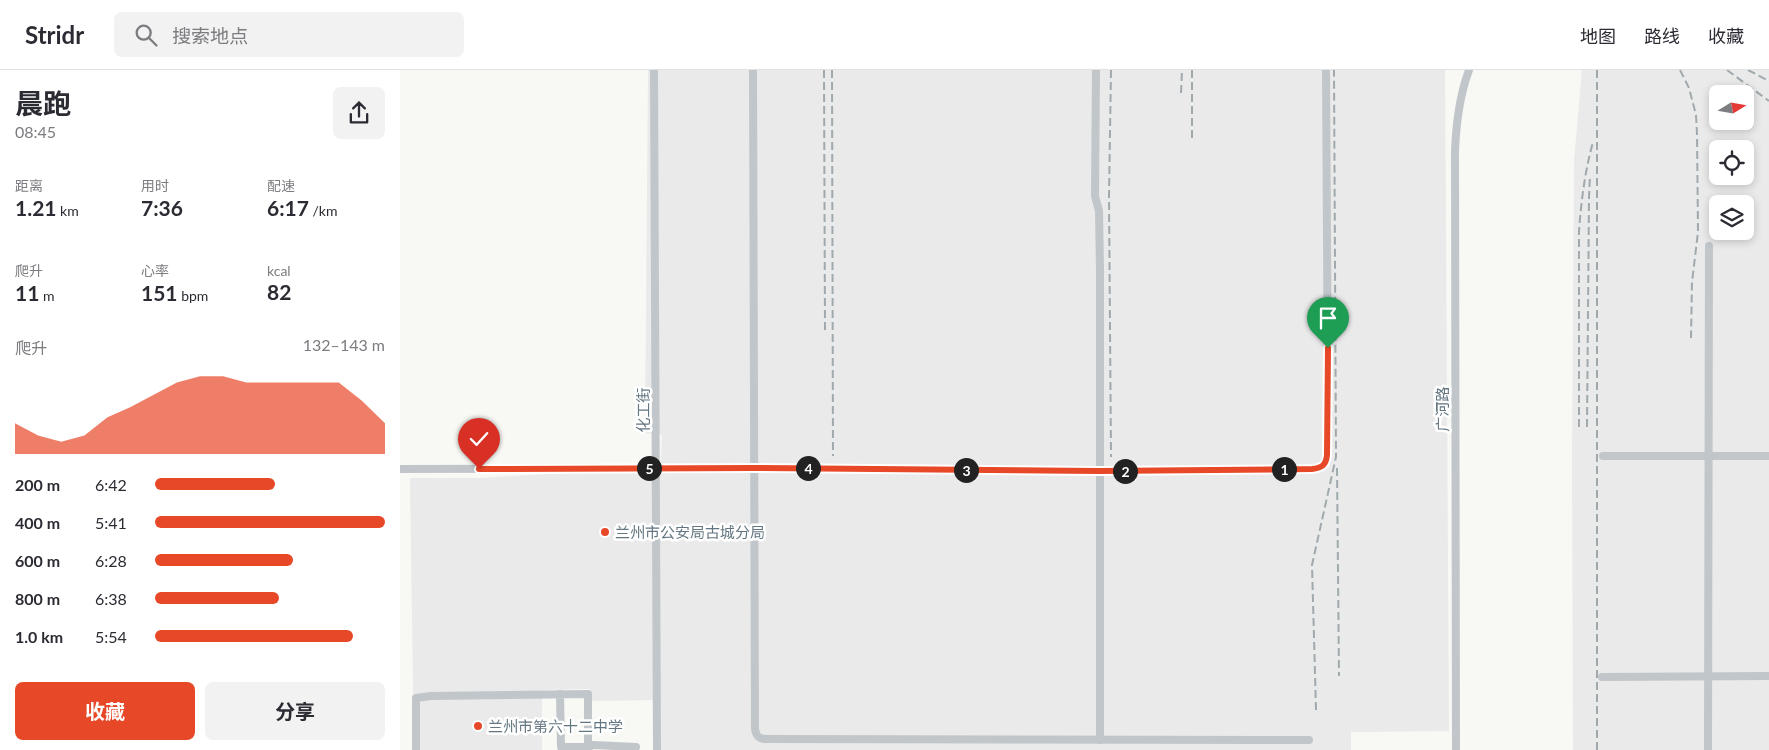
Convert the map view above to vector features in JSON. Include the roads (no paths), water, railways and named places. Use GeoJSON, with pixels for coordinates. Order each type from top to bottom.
{"type":"FeatureCollection","features":[{"type":"Feature","properties":{"kind":"street","name":"化工街"},"geometry":{"type":"LineString","coordinates":[[654,70],[657,750]]}},
{"type":"Feature","properties":{"kind":"street"},"geometry":{"type":"LineString","coordinates":[[753,70],[754,729],[757,735],[760,738],[766,739],[1310,740]]}},
{"type":"Feature","properties":{"kind":"street"},"geometry":{"type":"LineString","coordinates":[[1096,70],[1096,196],[1099,211],[1100,270],[1100,740]]}},
{"type":"Feature","properties":{"kind":"street"},"geometry":{"type":"LineString","coordinates":[[400,470],[754,468],[1099,471],[1312,469],[1322,467],[1327,455],[1328,405],[1326,70]]}},
{"type":"Feature","properties":{"kind":"street","name":"广河路"},"geometry":{"type":"LineString","coordinates":[[1456,750],[1456,138],[1460,97],[1469,70]]}},
{"type":"Feature","properties":{"kind":"street"},"geometry":{"type":"LineString","coordinates":[[1708,750],[1709,246]]}},
{"type":"Feature","properties":{"kind":"street"},"geometry":{"type":"LineString","coordinates":[[1603,456],[1769,456]]}},
{"type":"Feature","properties":{"kind":"street"},"geometry":{"type":"LineString","coordinates":[[1602,677],[1769,676]]}},
{"type":"Feature","properties":{"kind":"street"},"geometry":{"type":"LineString","coordinates":[[560,694],[561,747],[586,748],[593,745],[608,748],[636,748]]}},
{"type":"Feature","properties":{"kind":"street"},"geometry":{"type":"LineString","coordinates":[[416,750],[416,698],[431,696],[560,694],[588,694],[586,748]]}},
{"type":"Feature","properties":{"kind":"street"},"geometry":{"type":"LineString","coordinates":[[973,740],[974,750]]}},
{"type":"Feature","properties":{"kind":"railway"},"geometry":{"type":"LineString","coordinates":[[824,70],[825,330]]}},
{"type":"Feature","properties":{"kind":"railway"},"geometry":{"type":"LineString","coordinates":[[832,70],[833,456]]}},
{"type":"Feature","properties":{"kind":"railway"},"geometry":{"type":"LineString","coordinates":[[1111,70],[1109,196],[1111,457]]}},
{"type":"Feature","properties":{"kind":"railway"},"geometry":{"type":"LineString","coordinates":[[1181,93],[1182,70]]}},
{"type":"Feature","properties":{"kind":"railway"},"geometry":{"type":"LineString","coordinates":[[1192,70],[1192,139]]}},
{"type":"Feature","properties":{"kind":"railway"},"geometry":{"type":"LineString","coordinates":[[1316,710],[1312,565],[1336,457],[1334,70]]}},
{"type":"Feature","properties":{"kind":"railway"},"geometry":{"type":"LineString","coordinates":[[1597,70],[1597,750]]}},
{"type":"Feature","properties":{"kind":"railway"},"geometry":{"type":"LineString","coordinates":[[1680,70],[1689,88],[1696,115],[1697,133],[1698,232],[1692,282],[1691,338]]}},
{"type":"Feature","properties":{"kind":"railway"},"geometry":{"type":"LineString","coordinates":[[1727,70],[1769,101]]}},
{"type":"Feature","properties":{"kind":"railway"},"geometry":{"type":"LineString","coordinates":[[1748,70],[1769,81]]}},
{"type":"Feature","properties":{"kind":"railway"},"geometry":{"type":"LineString","coordinates":[[1579,427],[1579,232],[1584,186],[1593,142]]}},
{"type":"Feature","properties":{"kind":"railway"},"geometry":{"type":"LineString","coordinates":[[1587,427],[1590,175]]}},
{"type":"Feature","properties":{"kind":"railway"},"geometry":{"type":"LineString","coordinates":[[1337,468],[1339,676]]}},
{"type":"Feature","properties":{"kind":"place","name":"兰州市公安局古城分局"},"geometry":{"type":"Point","coordinates":[605,532]}},
{"type":"Feature","properties":{"kind":"place","name":"兰州市第六十二中学"},"geometry":{"type":"Point","coordinates":[478,726]}}]}
